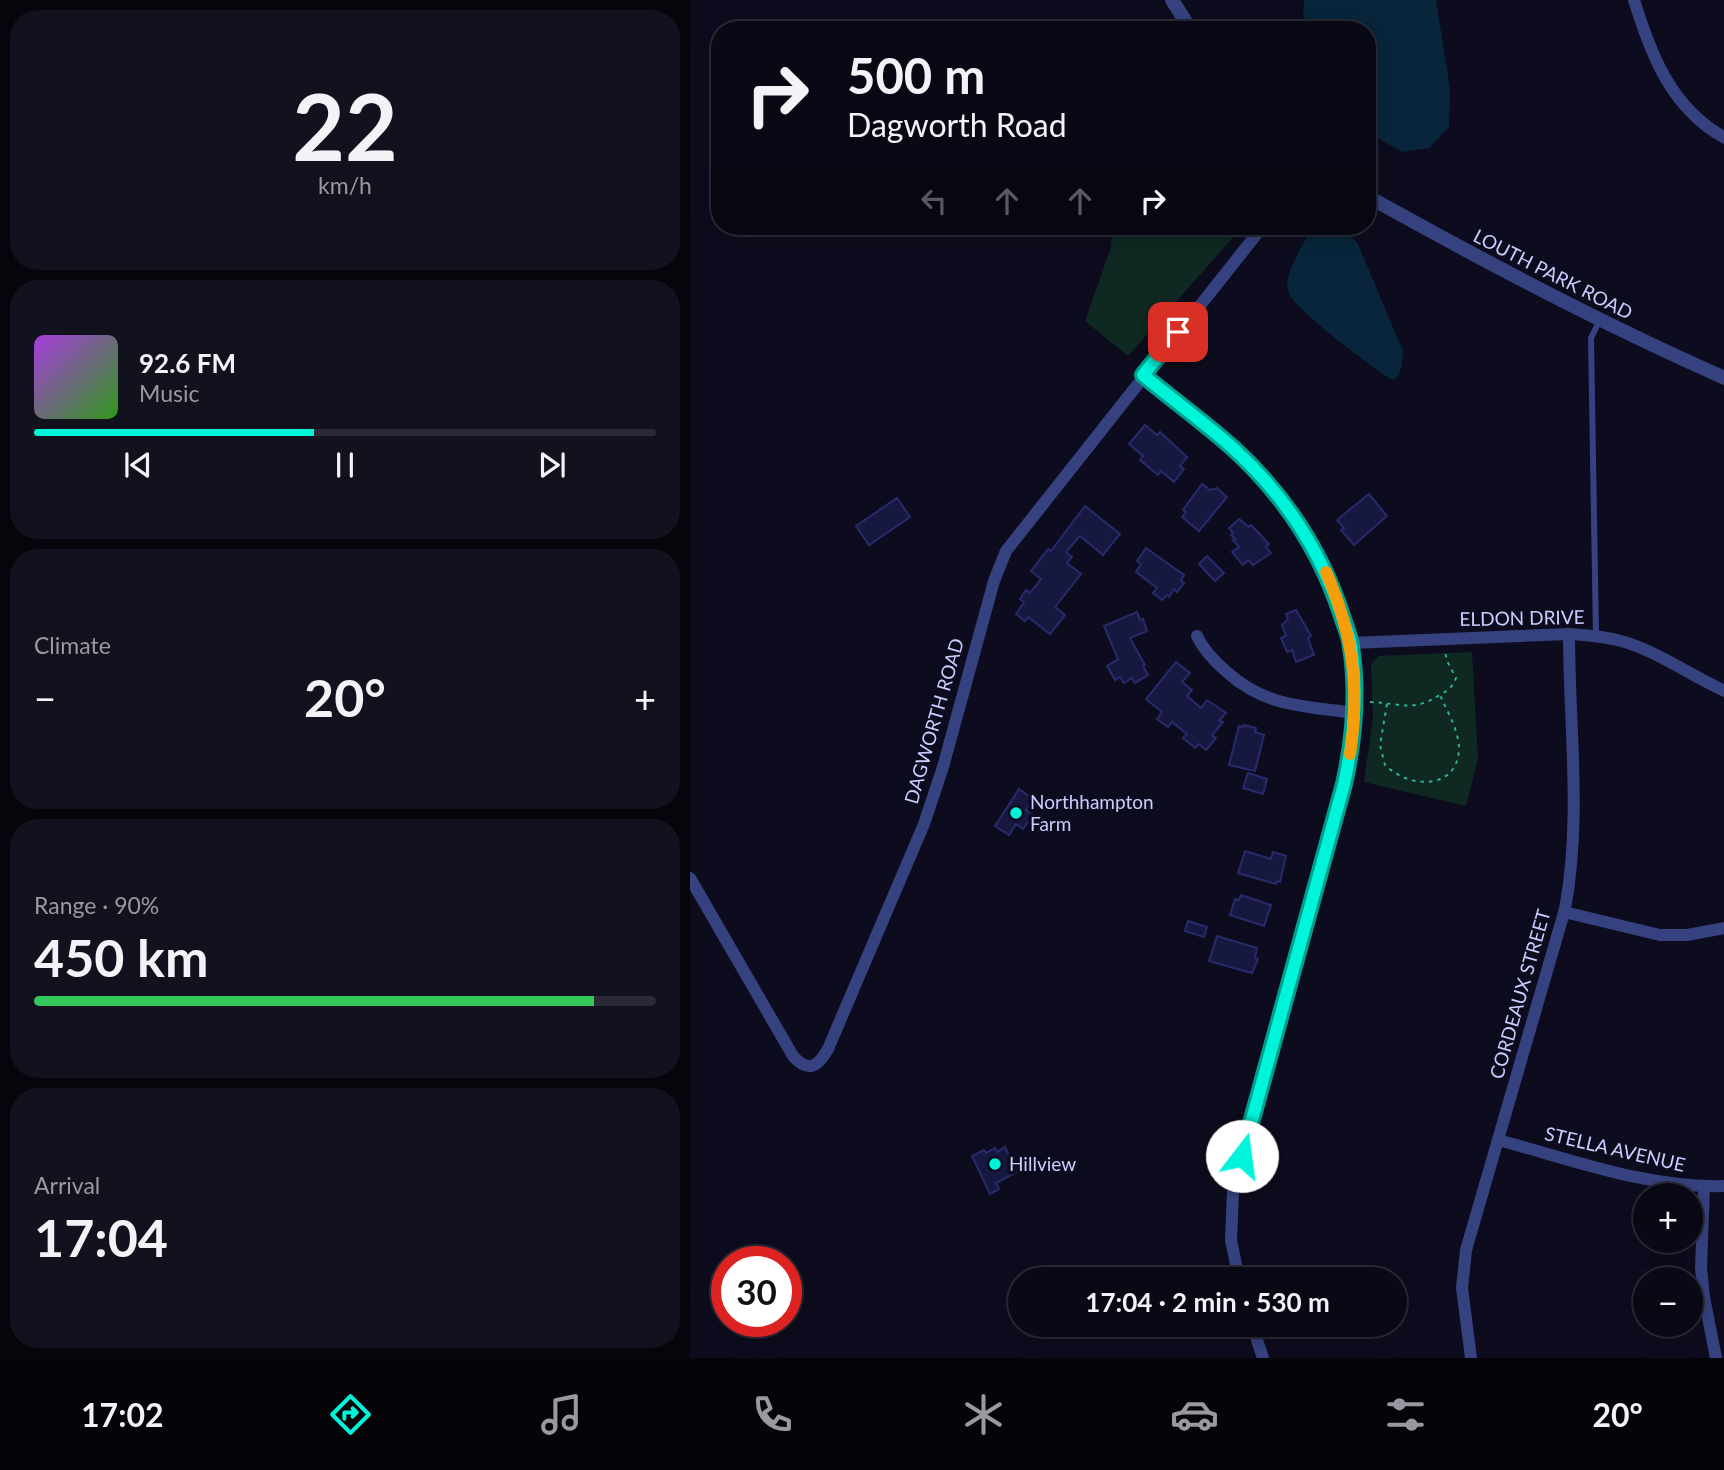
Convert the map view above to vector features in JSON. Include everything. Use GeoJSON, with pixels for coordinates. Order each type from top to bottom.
{"type":"FeatureCollection","features":[{"type":"Feature","properties":{"kind":"street"},"geometry":{"type":"LineString","coordinates":[[1172,0],[1185,21]]}},
{"type":"Feature","properties":{"kind":"street"},"geometry":{"type":"LineString","coordinates":[[1634,0],[1646,39],[1663,76],[1682,104],[1724,138]]}},
{"type":"Feature","properties":{"kind":"street","name":"LOUTH PARK ROAD"},"geometry":{"type":"LineString","coordinates":[[1376,201],[1600,320],[1724,378]]}},
{"type":"Feature","properties":{"kind":"street","name":"DAGWORTH ROAD"},"geometry":{"type":"LineString","coordinates":[[690,878],[793,1056],[802,1065],[819,1062],[828,1049],[924,824],[943,766],[994,581],[1006,551],[1256,235]]}},
{"type":"Feature","properties":{"kind":"street"},"geometry":{"type":"LineString","coordinates":[[1143,375],[1235,450],[1281,499],[1318,556],[1336,597],[1351,643],[1354,713],[1344,784],[1233,1192],[1231,1240],[1236,1267]]}},
{"type":"Feature","properties":{"kind":"street","name":"ELDON DRIVE"},"geometry":{"type":"LineString","coordinates":[[1351,643],[1568,634],[1596,636],[1640,648],[1724,691]]}},
{"type":"Feature","properties":{"kind":"street","name":"CORDEAUX STREET"},"geometry":{"type":"LineString","coordinates":[[1471,1358],[1464,1306],[1464,1262],[1564,912],[1573,859],[1575,824],[1568,634]]}},
{"type":"Feature","properties":{"kind":"street"},"geometry":{"type":"LineString","coordinates":[[1197,636],[1214,662],[1260,696],[1278,702],[1354,713]]}},
{"type":"Feature","properties":{"kind":"street"},"geometry":{"type":"LineString","coordinates":[[1564,912],[1660,935],[1687,935],[1724,928]]}},
{"type":"Feature","properties":{"kind":"street","name":"STELLA AVENUE"},"geometry":{"type":"LineString","coordinates":[[1498,1140],[1654,1181],[1724,1186]]}},
{"type":"Feature","properties":{"kind":"street"},"geometry":{"type":"LineString","coordinates":[[1704,1186],[1701,1268],[1716,1358]]}},
{"type":"Feature","properties":{"kind":"street"},"geometry":{"type":"LineString","coordinates":[[1256,1337],[1263,1358]]}},
{"type":"Feature","properties":{"kind":"lane"},"geometry":{"type":"LineString","coordinates":[[1596,636],[1591,338],[1600,320]]}},
{"type":"Feature","properties":{"kind":"path"},"geometry":{"type":"LineString","coordinates":[[1370,702],[1415,706],[1452,687],[1456,678],[1447,662],[1445,650]]}},
{"type":"Feature","properties":{"kind":"path"},"geometry":{"type":"LineString","coordinates":[[1387,704],[1380,745],[1385,765],[1413,780],[1437,781],[1451,772],[1459,747],[1454,727],[1440,695]]}},
{"type":"Feature","properties":{"kind":"green space"},"geometry":{"type":"Polygon","coordinates":[[[1112,235],[1235,235],[1128,356],[1085,321],[1111,247],[1112,235]]]}},
{"type":"Feature","properties":{"kind":"green space"},"geometry":{"type":"Polygon","coordinates":[[[1472,652],[1478,759],[1466,806],[1364,782],[1373,717],[1371,665],[1378,656],[1472,652]]]}},
{"type":"Feature","properties":{"kind":"water"},"geometry":{"type":"Polygon","coordinates":[[[1304,0],[1436,0],[1450,88],[1449,127],[1429,148],[1402,152],[1379,139],[1376,135],[1376,21],[1306,21],[1303,16],[1304,0]]]}},
{"type":"Feature","properties":{"kind":"water"},"geometry":{"type":"Polygon","coordinates":[[[1311,235],[1349,235],[1357,242],[1403,351],[1400,371],[1393,380],[1347,347],[1294,301],[1287,284],[1296,257],[1311,235]]]}},
{"type":"Feature","properties":{"kind":"building"},"geometry":{"type":"Polygon","coordinates":[[[1145,425],[1157,435],[1160,432],[1187,457],[1180,466],[1184,469],[1174,482],[1161,471],[1158,475],[1140,460],[1143,456],[1129,444],[1145,425]]]}},
{"type":"Feature","properties":{"kind":"building"},"geometry":{"type":"Polygon","coordinates":[[[1202,484],[1210,490],[1217,488],[1227,497],[1199,531],[1182,517],[1186,512],[1183,510],[1202,484]]]}},
{"type":"Feature","properties":{"kind":"building"},"geometry":{"type":"Polygon","coordinates":[[[1369,494],[1387,516],[1354,545],[1341,530],[1344,528],[1337,520],[1369,494]]]}},
{"type":"Feature","properties":{"kind":"building"},"geometry":{"type":"Polygon","coordinates":[[[897,498],[910,517],[869,545],[856,526],[897,498]]]}},
{"type":"Feature","properties":{"kind":"building"},"geometry":{"type":"Polygon","coordinates":[[[1085,506],[1120,534],[1103,555],[1080,536],[1066,552],[1072,557],[1067,563],[1081,574],[1055,607],[1065,615],[1050,634],[1028,617],[1025,621],[1016,614],[1024,602],[1020,599],[1026,590],[1030,593],[1041,579],[1031,571],[1048,549],[1051,551],[1085,506]]]}},
{"type":"Feature","properties":{"kind":"building"},"geometry":{"type":"Polygon","coordinates":[[[1239,519],[1249,527],[1251,525],[1269,544],[1266,547],[1271,553],[1253,565],[1248,560],[1243,565],[1232,552],[1239,547],[1229,528],[1239,519]]]}},
{"type":"Feature","properties":{"kind":"building"},"geometry":{"type":"Polygon","coordinates":[[[1146,548],[1184,575],[1181,580],[1184,583],[1177,592],[1174,589],[1169,597],[1167,595],[1162,600],[1153,593],[1157,588],[1136,572],[1141,564],[1137,561],[1146,548]]]}},
{"type":"Feature","properties":{"kind":"building"},"geometry":{"type":"Polygon","coordinates":[[[1207,556],[1224,573],[1215,581],[1199,564],[1207,556]]]}},
{"type":"Feature","properties":{"kind":"building"},"geometry":{"type":"Polygon","coordinates":[[[1296,610],[1311,636],[1308,638],[1314,655],[1296,662],[1292,650],[1287,652],[1281,638],[1286,636],[1282,625],[1288,619],[1286,614],[1296,610]]]}},
{"type":"Feature","properties":{"kind":"building"},"geometry":{"type":"Polygon","coordinates":[[[1137,612],[1147,631],[1130,638],[1148,675],[1135,683],[1132,678],[1124,683],[1120,677],[1115,680],[1107,666],[1118,659],[1104,626],[1137,612]]]}},
{"type":"Feature","properties":{"kind":"building"},"geometry":{"type":"Polygon","coordinates":[[[1176,662],[1190,673],[1182,682],[1192,690],[1187,696],[1201,708],[1207,700],[1226,713],[1219,721],[1223,722],[1212,735],[1216,738],[1206,750],[1199,744],[1195,748],[1183,738],[1187,734],[1172,722],[1168,727],[1157,719],[1162,712],[1146,699],[1176,662]]]}},
{"type":"Feature","properties":{"kind":"building"},"geometry":{"type":"Polygon","coordinates":[[[1239,726],[1256,728],[1255,732],[1264,735],[1255,771],[1229,765],[1239,726]]]}},
{"type":"Feature","properties":{"kind":"building"},"geometry":{"type":"Polygon","coordinates":[[[1248,773],[1267,779],[1263,794],[1243,788],[1248,773]]]}},
{"type":"Feature","properties":{"kind":"building","name":"Northhampton Farm"},"geometry":{"type":"Polygon","coordinates":[[[1019,789],[1033,799],[1026,810],[1033,815],[1023,829],[1016,824],[1009,835],[995,826],[1019,789]]]}},
{"type":"Feature","properties":{"kind":"building"},"geometry":{"type":"Polygon","coordinates":[[[1245,851],[1271,859],[1273,852],[1286,856],[1280,882],[1277,881],[1276,884],[1238,873],[1245,851]]]}},
{"type":"Feature","properties":{"kind":"building"},"geometry":{"type":"Polygon","coordinates":[[[1241,895],[1271,905],[1264,926],[1230,915],[1235,899],[1239,900],[1241,895]]]}},
{"type":"Feature","properties":{"kind":"building"},"geometry":{"type":"Polygon","coordinates":[[[1188,921],[1207,927],[1204,937],[1185,931],[1188,921]]]}},
{"type":"Feature","properties":{"kind":"building"},"geometry":{"type":"Polygon","coordinates":[[[1217,936],[1257,948],[1255,958],[1258,959],[1252,973],[1209,961],[1217,936]]]}},
{"type":"Feature","properties":{"kind":"building","name":"Hillview"},"geometry":{"type":"Polygon","coordinates":[[[1005,1147],[1017,1172],[996,1183],[999,1189],[990,1194],[972,1156],[995,1148],[997,1152],[1005,1147]]]}},
{"type":"Feature","properties":{"kind":"slow traffic"},"geometry":{"type":"LineString","coordinates":[[1326,572],[1351,643],[1354,713],[1350,754]]}},
{"type":"Feature","properties":{"kind":"place","name":"Northhampton Farm"},"geometry":{"type":"Point","coordinates":[1016,813]}},
{"type":"Feature","properties":{"kind":"place","name":"Hillview"},"geometry":{"type":"Point","coordinates":[995,1164]}},
{"type":"Feature","properties":{"kind":"route"},"geometry":{"type":"LineString","coordinates":[[1178,332],[1143,375],[1235,450],[1281,499],[1307,536],[1328,576],[1351,643],[1353,662],[1353,737],[1344,784],[1242,1156]]}}]}
